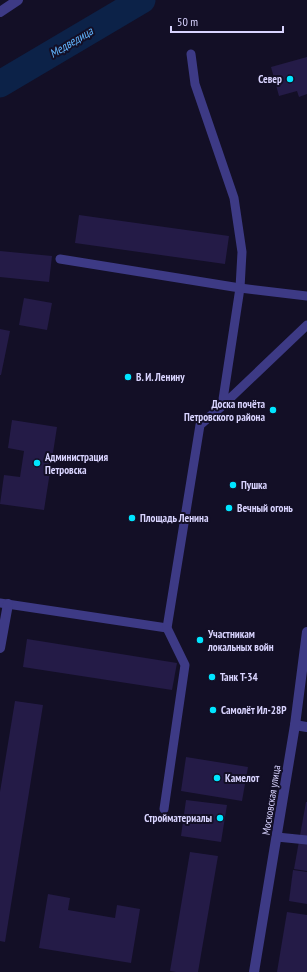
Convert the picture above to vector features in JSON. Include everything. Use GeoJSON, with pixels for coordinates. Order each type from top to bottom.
{"type":"FeatureCollection","features":[{"type":"Feature","properties":{"kind":"street"},"geometry":{"type":"LineString","coordinates":[[0,12],[18,0]]}},
{"type":"Feature","properties":{"kind":"street"},"geometry":{"type":"LineString","coordinates":[[0,648],[4,603]]}},
{"type":"Feature","properties":{"kind":"street","name":"Московская улица"},"geometry":{"type":"LineString","coordinates":[[254,972],[295,725],[307,632]]}},
{"type":"Feature","properties":{"kind":"street"},"geometry":{"type":"LineString","coordinates":[[295,725],[307,727]]}},
{"type":"Feature","properties":{"kind":"lane"},"geometry":{"type":"LineString","coordinates":[[192,54],[195,84],[234,198],[242,252],[240,288],[222,406]]}},
{"type":"Feature","properties":{"kind":"lane"},"geometry":{"type":"LineString","coordinates":[[60,259],[240,288],[307,296]]}},
{"type":"Feature","properties":{"kind":"lane"},"geometry":{"type":"LineString","coordinates":[[164,809],[168,793],[185,665],[167,628],[200,425],[307,325]]}},
{"type":"Feature","properties":{"kind":"lane"},"geometry":{"type":"LineString","coordinates":[[4,603],[167,628]]}},
{"type":"Feature","properties":{"kind":"lane"},"geometry":{"type":"LineString","coordinates":[[277,837],[307,840]]}},
{"type":"Feature","properties":{"kind":"building","name":"Север"},"geometry":{"type":"Polygon","coordinates":[[[307,57],[307,94],[299,97],[297,91],[279,96],[271,67],[307,57]]]}},
{"type":"Feature","properties":{"kind":"building"},"geometry":{"type":"Polygon","coordinates":[[[79,215],[229,236],[225,264],[75,243],[79,215]]]}},
{"type":"Feature","properties":{"kind":"building"},"geometry":{"type":"Polygon","coordinates":[[[0,251],[52,256],[49,282],[0,277],[0,251]]]}},
{"type":"Feature","properties":{"kind":"building"},"geometry":{"type":"Polygon","coordinates":[[[24,298],[52,303],[47,330],[19,325],[24,298]]]}},
{"type":"Feature","properties":{"kind":"building"},"geometry":{"type":"Polygon","coordinates":[[[0,329],[10,331],[1,375],[0,375],[0,329]]]}},
{"type":"Feature","properties":{"kind":"building","name":"Администрация Петровска"},"geometry":{"type":"Polygon","coordinates":[[[12,420],[57,427],[44,510],[0,504],[4,475],[20,477],[24,451],[8,448],[12,420]]]}},
{"type":"Feature","properties":{"kind":"building"},"geometry":{"type":"Polygon","coordinates":[[[27,639],[177,663],[172,690],[23,667],[27,639]]]}},
{"type":"Feature","properties":{"kind":"building"},"geometry":{"type":"Polygon","coordinates":[[[15,701],[43,705],[5,942],[0,941],[0,792],[15,701]]]}},
{"type":"Feature","properties":{"kind":"building"},"geometry":{"type":"Polygon","coordinates":[[[186,757],[248,767],[242,801],[181,791],[186,757]]]}},
{"type":"Feature","properties":{"kind":"building"},"geometry":{"type":"Polygon","coordinates":[[[186,800],[227,805],[221,842],[181,836],[186,800]]]}},
{"type":"Feature","properties":{"kind":"building"},"geometry":{"type":"Polygon","coordinates":[[[307,802],[307,871],[294,869],[307,802]]]}},
{"type":"Feature","properties":{"kind":"building"},"geometry":{"type":"Polygon","coordinates":[[[190,852],[218,856],[198,972],[176,972],[170,971],[190,852]]]}},
{"type":"Feature","properties":{"kind":"building"},"geometry":{"type":"Polygon","coordinates":[[[293,870],[307,872],[307,904],[289,901],[293,870]]]}},
{"type":"Feature","properties":{"kind":"building"},"geometry":{"type":"Polygon","coordinates":[[[48,894],[70,898],[68,910],[115,918],[117,905],[140,909],[131,963],[39,948],[48,894]]]}},
{"type":"Feature","properties":{"kind":"building"},"geometry":{"type":"Polygon","coordinates":[[[287,912],[307,915],[307,972],[277,972],[287,912]]]}},
{"type":"Feature","properties":{"kind":"waterway","name":"Медведица"},"geometry":{"type":"LineString","coordinates":[[0,84],[142,0]]}},
{"type":"Feature","properties":{"kind":"place","name":"Север"},"geometry":{"type":"Point","coordinates":[290,79]}},
{"type":"Feature","properties":{"kind":"place","name":"В. И. Ленину"},"geometry":{"type":"Point","coordinates":[128,377]}},
{"type":"Feature","properties":{"kind":"place","name":"Доска почёта Петровского района"},"geometry":{"type":"Point","coordinates":[273,410]}},
{"type":"Feature","properties":{"kind":"place","name":"Администрация Петровска"},"geometry":{"type":"Point","coordinates":[37,463]}},
{"type":"Feature","properties":{"kind":"place","name":"Пушка"},"geometry":{"type":"Point","coordinates":[233,485]}},
{"type":"Feature","properties":{"kind":"place","name":"Вечный огонь"},"geometry":{"type":"Point","coordinates":[229,508]}},
{"type":"Feature","properties":{"kind":"place","name":"Площадь Ленина"},"geometry":{"type":"Point","coordinates":[132,518]}},
{"type":"Feature","properties":{"kind":"place","name":"Участникам локальных войн"},"geometry":{"type":"Point","coordinates":[200,640]}},
{"type":"Feature","properties":{"kind":"place","name":"Танк Т-34"},"geometry":{"type":"Point","coordinates":[212,677]}},
{"type":"Feature","properties":{"kind":"place","name":"Самолёт Ил-28Р"},"geometry":{"type":"Point","coordinates":[213,710]}},
{"type":"Feature","properties":{"kind":"place","name":"Камелот"},"geometry":{"type":"Point","coordinates":[217,778]}},
{"type":"Feature","properties":{"kind":"place","name":"Стройматериалы"},"geometry":{"type":"Point","coordinates":[220,818]}}]}
